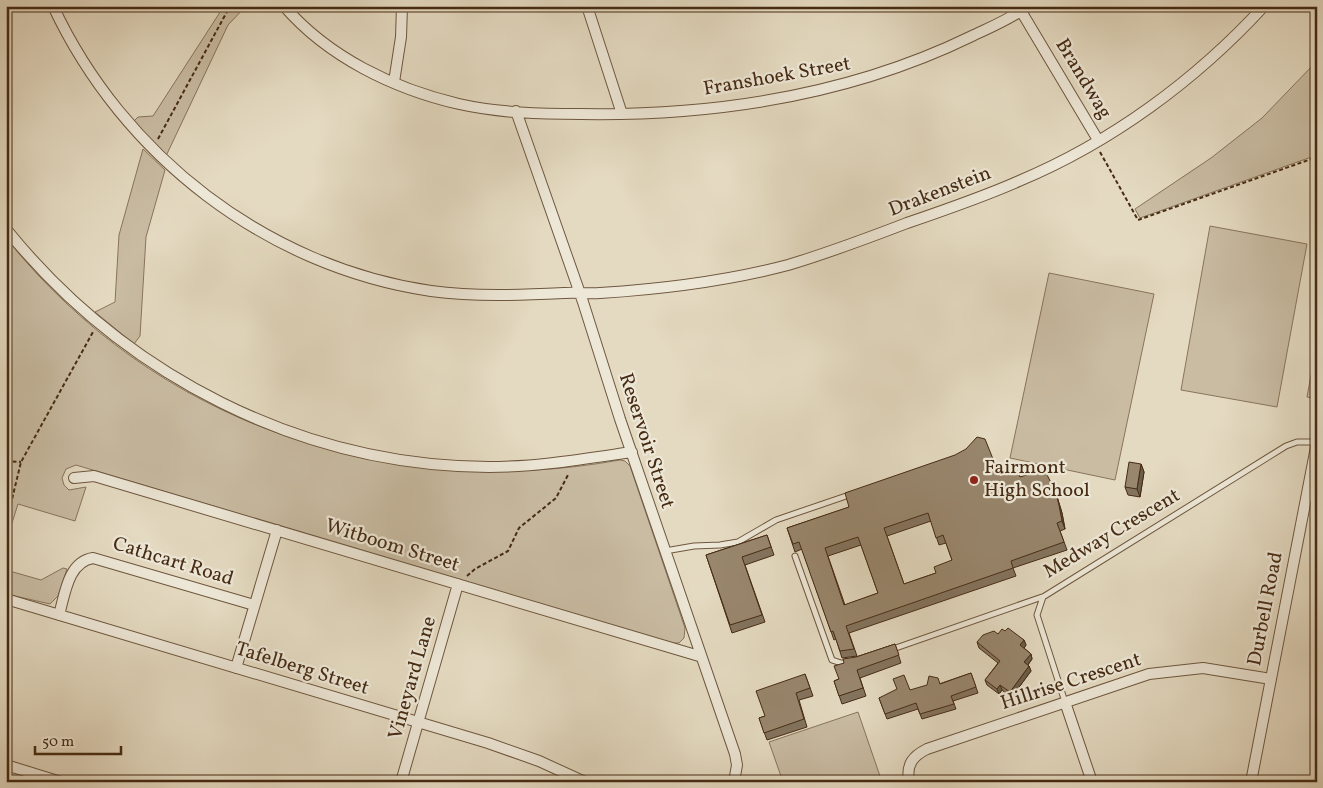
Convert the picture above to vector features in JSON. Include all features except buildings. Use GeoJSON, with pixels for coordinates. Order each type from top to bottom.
{"type":"FeatureCollection","features":[{"type":"Feature","properties":{"kind":"street","name":"Drakenstein"},"geometry":{"type":"LineString","coordinates":[[53,6],[74,47],[125,120],[152,150],[200,192],[231,214],[293,248],[348,270],[403,286],[456,294],[510,296],[595,294],[663,288],[786,265],[850,245],[1020,181],[1069,157],[1137,117],[1213,56],[1264,6]]}},
{"type":"Feature","properties":{"kind":"street","name":"Franshoek Street"},"geometry":{"type":"LineString","coordinates":[[284,6],[301,24],[336,51],[394,82],[458,104],[516,112],[622,114],[739,105],[841,86],[894,69],[947,48],[1025,9]]}},
{"type":"Feature","properties":{"kind":"street"},"geometry":{"type":"LineString","coordinates":[[394,82],[401,37],[402,6]]}},
{"type":"Feature","properties":{"kind":"street"},"geometry":{"type":"LineString","coordinates":[[587,6],[622,114]]}},
{"type":"Feature","properties":{"kind":"street","name":"Brandwag"},"geometry":{"type":"LineString","coordinates":[[1025,9],[1098,140]]}},
{"type":"Feature","properties":{"kind":"street","name":"Reservoir Street"},"geometry":{"type":"LineString","coordinates":[[516,112],[632,452],[699,656],[734,754],[737,766],[734,782]]}},
{"type":"Feature","properties":{"kind":"street"},"geometry":{"type":"LineString","coordinates":[[6,228],[56,285],[98,323],[152,363],[211,398],[273,426],[331,445],[396,459],[463,466],[512,466],[575,461],[632,452]]}},
{"type":"Feature","properties":{"kind":"street","name":"Durbell Road"},"geometry":{"type":"LineString","coordinates":[[1251,782],[1270,679],[1314,470],[1317,442]]}},
{"type":"Feature","properties":{"kind":"street","name":"Witboom Street"},"geometry":{"type":"LineString","coordinates":[[74,478],[94,476],[699,656]]}},
{"type":"Feature","properties":{"kind":"street"},"geometry":{"type":"LineString","coordinates":[[236,668],[277,530]]}},
{"type":"Feature","properties":{"kind":"street","name":"Cathcart Road"},"geometry":{"type":"LineString","coordinates":[[59,615],[73,571],[82,562],[94,558],[254,605]]}},
{"type":"Feature","properties":{"kind":"street","name":"Vineyard Lane"},"geometry":{"type":"LineString","coordinates":[[401,782],[458,584]]}},
{"type":"Feature","properties":{"kind":"street","name":"Tafelberg Street"},"geometry":{"type":"LineString","coordinates":[[6,599],[418,722],[531,758],[585,782]]}},
{"type":"Feature","properties":{"kind":"street","name":"Hillrise Crescent"},"geometry":{"type":"LineString","coordinates":[[909,782],[909,764],[917,754],[1149,674],[1178,670],[1215,669],[1270,679]]}},
{"type":"Feature","properties":{"kind":"street","name":"Medway Crescent"},"geometry":{"type":"LineString","coordinates":[[1065,702],[1092,782]]}},
{"type":"Feature","properties":{"kind":"street"},"geometry":{"type":"LineString","coordinates":[[6,765],[61,782]]}},
{"type":"Feature","properties":{"kind":"lane","name":"Medway Crescent"},"geometry":{"type":"LineString","coordinates":[[1065,702],[1037,615],[1042,597],[1286,446],[1297,442],[1317,442]]}},
{"type":"Feature","properties":{"kind":"lane"},"geometry":{"type":"LineString","coordinates":[[665,551],[694,546],[720,546],[738,542],[776,520],[860,491]]}},
{"type":"Feature","properties":{"kind":"lane"},"geometry":{"type":"LineString","coordinates":[[795,556],[832,660],[841,663],[857,661]]}},
{"type":"Feature","properties":{"kind":"lane"},"geometry":{"type":"LineString","coordinates":[[882,652],[1042,597]]}},
{"type":"Feature","properties":{"kind":"path"},"geometry":{"type":"LineString","coordinates":[[152,150],[230,6]]}},
{"type":"Feature","properties":{"kind":"path"},"geometry":{"type":"LineString","coordinates":[[1098,140],[1100,154],[1138,220],[1317,158]]}},
{"type":"Feature","properties":{"kind":"path"},"geometry":{"type":"LineString","coordinates":[[6,524],[21,462],[98,323]]}},
{"type":"Feature","properties":{"kind":"path"},"geometry":{"type":"LineString","coordinates":[[6,461],[21,462]]}},
{"type":"Feature","properties":{"kind":"path"},"geometry":{"type":"LineString","coordinates":[[458,584],[475,569],[508,551],[518,528],[556,498],[575,461]]}},
{"type":"Feature","properties":{"kind":"shaded area"},"geometry":{"type":"Polygon","coordinates":[[[224,6],[246,6],[228,25],[166,156],[133,122],[138,117],[153,116],[224,6]]]}},
{"type":"Feature","properties":{"kind":"shaded area"},"geometry":{"type":"Polygon","coordinates":[[[1317,61],[1317,155],[1140,218],[1135,209],[1211,158],[1262,118],[1317,61]]]}},
{"type":"Feature","properties":{"kind":"shaded area"},"geometry":{"type":"Polygon","coordinates":[[[143,149],[165,170],[146,237],[140,336],[134,344],[95,312],[115,302],[119,235],[143,149]]]}},
{"type":"Feature","properties":{"kind":"shaded area"},"geometry":{"type":"Polygon","coordinates":[[[1210,226],[1307,244],[1277,407],[1181,390],[1210,226]]]}},
{"type":"Feature","properties":{"kind":"shaded area"},"geometry":{"type":"Polygon","coordinates":[[[6,238],[66,303],[132,357],[204,401],[282,434],[363,457],[447,469],[533,470],[625,461],[630,466],[685,628],[684,638],[679,643],[671,643],[76,465],[66,469],[62,478],[64,485],[69,490],[86,487],[75,521],[18,504],[6,542],[6,238]]]}},
{"type":"Feature","properties":{"kind":"shaded area"},"geometry":{"type":"Polygon","coordinates":[[[1049,273],[1154,294],[1115,480],[1010,458],[1049,273]]]}},
{"type":"Feature","properties":{"kind":"shaded area"},"geometry":{"type":"Polygon","coordinates":[[[1317,342],[1317,399],[1307,397],[1317,342]]]}},
{"type":"Feature","properties":{"kind":"shaded area"},"geometry":{"type":"Polygon","coordinates":[[[63,568],[67,569],[58,596],[50,604],[6,594],[6,570],[41,580],[63,568]]]}},
{"type":"Feature","properties":{"kind":"shaded area"},"geometry":{"type":"Polygon","coordinates":[[[858,712],[882,782],[783,782],[769,742],[858,712]]]}},
{"type":"Feature","properties":{"kind":"place","name":"Fairmont High School"},"geometry":{"type":"Point","coordinates":[974,480]}}]}
